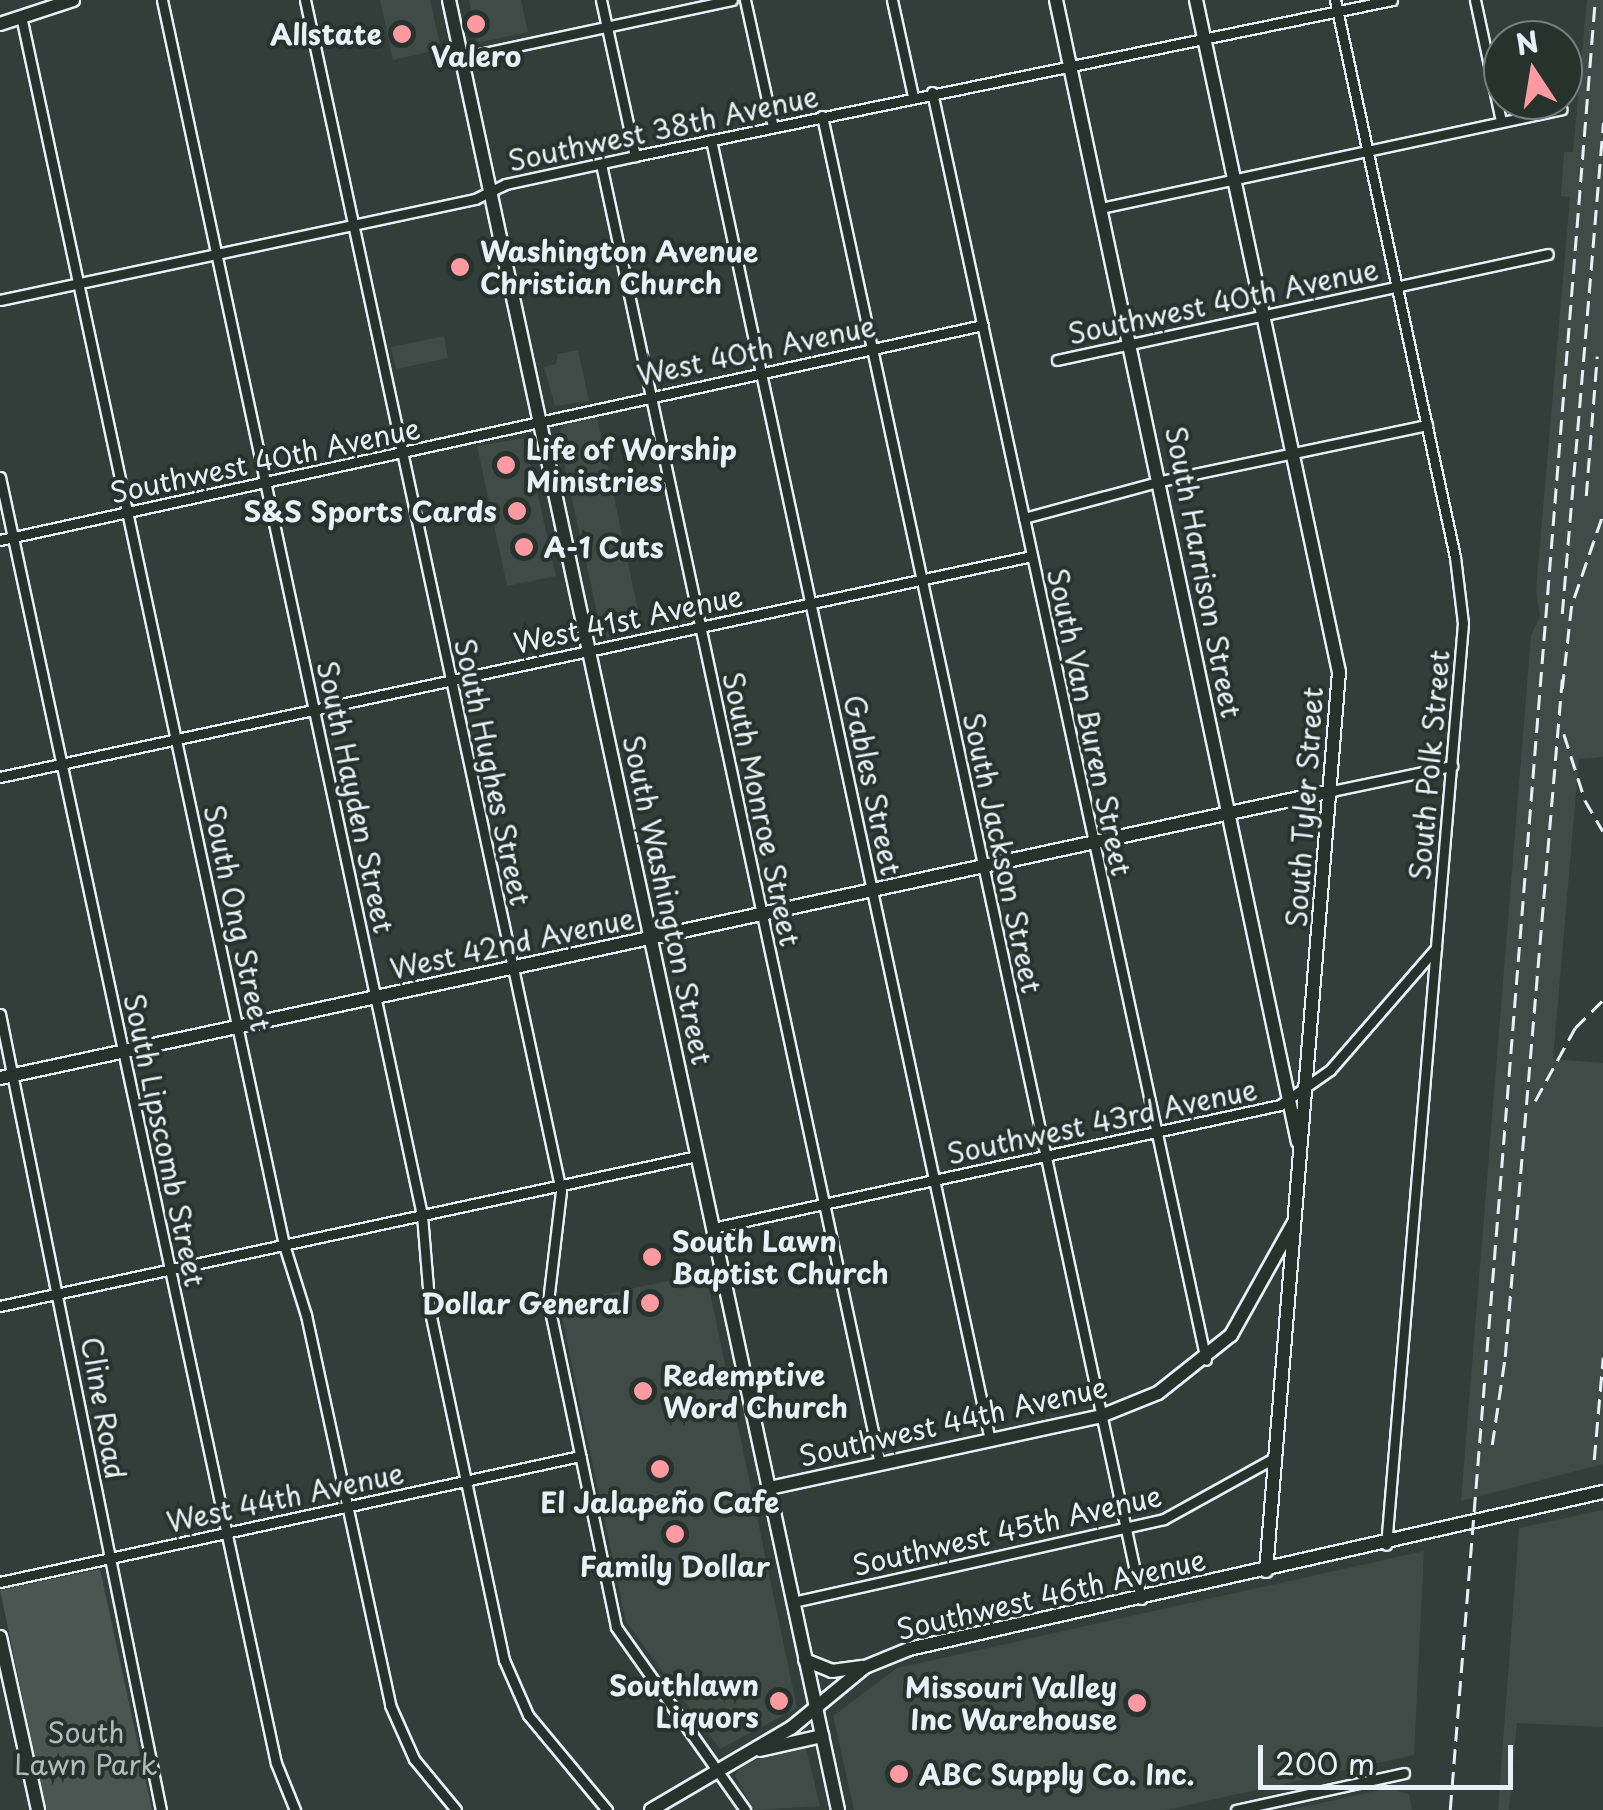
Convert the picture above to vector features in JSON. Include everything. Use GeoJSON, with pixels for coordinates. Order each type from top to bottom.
{"type":"FeatureCollection","features":[{"type":"Feature","properties":{"kind":"main road"},"geometry":{"type":"LineString","coordinates":[[0,24],[73,0]]}},
{"type":"Feature","properties":{"kind":"main road","name":"South Washington Street"},"geometry":{"type":"LineString","coordinates":[[449,0],[838,1810]]}},
{"type":"Feature","properties":{"kind":"main road","name":"South Harrison Street"},"geometry":{"type":"LineString","coordinates":[[1056,0],[1301,1154]]}},
{"type":"Feature","properties":{"kind":"main road","name":"South Tyler Street"},"geometry":{"type":"LineString","coordinates":[[1196,0],[1339,672],[1266,1571]]}},
{"type":"Feature","properties":{"kind":"main road","name":"West 42nd Avenue"},"geometry":{"type":"LineString","coordinates":[[6,1076],[1332,791]]}},
{"type":"Feature","properties":{"kind":"main road","name":"Southwest 44th Avenue"},"geometry":{"type":"LineString","coordinates":[[769,1488],[1101,1416],[1158,1393],[1206,1360],[1246,1316],[1296,1218]]}},
{"type":"Feature","properties":{"kind":"main road","name":"Southwest 46th Avenue"},"geometry":{"type":"LineString","coordinates":[[652,1810],[816,1709],[865,1667],[909,1649],[1386,1545],[1603,1492]]}},
{"type":"Feature","properties":{"kind":"main road"},"geometry":{"type":"LineString","coordinates":[[0,1636],[38,1810]]}},
{"type":"Feature","properties":{"kind":"main road"},"geometry":{"type":"LineString","coordinates":[[805,1660],[832,1671],[865,1667]]}},
{"type":"Feature","properties":{"kind":"main road"},"geometry":{"type":"LineString","coordinates":[[724,1763],[822,1736]]}},
{"type":"Feature","properties":{"kind":"street","name":"South Hayden Street"},"geometry":{"type":"LineString","coordinates":[[162,0],[377,997],[422,1216],[430,1312],[515,1692],[608,1810]]}},
{"type":"Feature","properties":{"kind":"street","name":"South Hughes Street"},"geometry":{"type":"LineString","coordinates":[[305,0],[560,1186],[548,1301],[621,1640],[724,1763],[745,1810]]}},
{"type":"Feature","properties":{"kind":"street"},"geometry":{"type":"LineString","coordinates":[[601,0],[635,156]]}},
{"type":"Feature","properties":{"kind":"street"},"geometry":{"type":"LineString","coordinates":[[461,58],[732,0]]}},
{"type":"Feature","properties":{"kind":"street"},"geometry":{"type":"LineString","coordinates":[[745,0],[772,127]]}},
{"type":"Feature","properties":{"kind":"street"},"geometry":{"type":"LineString","coordinates":[[892,0],[913,96]]}},
{"type":"Feature","properties":{"kind":"street","name":"South Polk Street"},"geometry":{"type":"LineString","coordinates":[[1335,0],[1461,595],[1452,766],[1386,1545]]}},
{"type":"Feature","properties":{"kind":"street","name":"Southwest 38th Avenue"},"geometry":{"type":"LineString","coordinates":[[0,300],[913,96],[1072,70],[1392,0]]}},
{"type":"Feature","properties":{"kind":"street"},"geometry":{"type":"LineString","coordinates":[[1475,0],[1502,121]]}},
{"type":"Feature","properties":{"kind":"street","name":"South Ong Street"},"geometry":{"type":"LineString","coordinates":[[21,16],[284,1245],[396,1723],[414,1759],[456,1810]]}},
{"type":"Feature","properties":{"kind":"street","name":"South Van Buren Street"},"geometry":{"type":"LineString","coordinates":[[932,92],[1206,1360]]}},
{"type":"Feature","properties":{"kind":"street","name":"South Jackson Street"},"geometry":{"type":"LineString","coordinates":[[822,116],[1141,1599]]}},
{"type":"Feature","properties":{"kind":"street"},"geometry":{"type":"LineString","coordinates":[[1101,208],[1507,120]]}},
{"type":"Feature","properties":{"kind":"street","name":"Gables Street"},"geometry":{"type":"LineString","coordinates":[[712,140],[990,1440]]}},
{"type":"Feature","properties":{"kind":"street","name":"South Monroe Street"},"geometry":{"type":"LineString","coordinates":[[601,164],[880,1464]]}},
{"type":"Feature","properties":{"kind":"street","name":"Southwest 40th Avenue"},"geometry":{"type":"LineString","coordinates":[[1057,360],[1548,254]]}},
{"type":"Feature","properties":{"kind":"street","name":"West 40th Avenue"},"geometry":{"type":"LineString","coordinates":[[540,422],[984,325]]}},
{"type":"Feature","properties":{"kind":"street","name":"Southwest 40th Avenue"},"geometry":{"type":"LineString","coordinates":[[0,540],[540,422]]}},
{"type":"Feature","properties":{"kind":"street"},"geometry":{"type":"LineString","coordinates":[[1024,518],[1161,481],[1427,425]]}},
{"type":"Feature","properties":{"kind":"street","name":"South Lipscomb Street"},"geometry":{"type":"LineString","coordinates":[[0,476],[276,1763],[295,1810]]}},
{"type":"Feature","properties":{"kind":"street","name":"West 41st Avenue"},"geometry":{"type":"LineString","coordinates":[[0,777],[1032,556]]}},
{"type":"Feature","properties":{"kind":"street"},"geometry":{"type":"LineString","coordinates":[[1332,791],[1452,766]]}},
{"type":"Feature","properties":{"kind":"street","name":"Southwest 43rd Avenue"},"geometry":{"type":"LineString","coordinates":[[713,1228],[1289,1100],[1306,1090],[1391,1008],[1436,948]]}},
{"type":"Feature","properties":{"kind":"street","name":"Cline Road"},"geometry":{"type":"LineString","coordinates":[[0,1014],[6,1076],[61,1293],[107,1558],[161,1810]]}},
{"type":"Feature","properties":{"kind":"street"},"geometry":{"type":"LineString","coordinates":[[0,1306],[697,1156]]}},
{"type":"Feature","properties":{"kind":"street","name":"West 44th Avenue"},"geometry":{"type":"LineString","coordinates":[[0,1582],[580,1456]]}},
{"type":"Feature","properties":{"kind":"street","name":"Southwest 45th Avenue"},"geometry":{"type":"LineString","coordinates":[[793,1602],[1126,1530],[1203,1503],[1276,1456]]}},
{"type":"Feature","properties":{"kind":"street"},"geometry":{"type":"LineString","coordinates":[[1236,1810],[1404,1773]]}},
{"type":"Feature","properties":{"kind":"shaded area"},"geometry":{"type":"Polygon","coordinates":[[[380,0],[430,0],[441,49],[393,60],[380,0]]]}},
{"type":"Feature","properties":{"kind":"shaded area"},"geometry":{"type":"Polygon","coordinates":[[[469,0],[521,0],[528,32],[476,43],[469,0]]]}},
{"type":"Feature","properties":{"kind":"shaded area"},"geometry":{"type":"Polygon","coordinates":[[[1587,0],[1603,0],[1603,757],[1579,759],[1553,1059],[1603,1063],[1603,1464],[1461,1501],[1531,636],[1540,616],[1536,590],[1570,197],[1561,196],[1564,152],[1573,152],[1576,120],[1583,120],[1587,0]]]}},
{"type":"Feature","properties":{"kind":"shaded area"},"geometry":{"type":"Polygon","coordinates":[[[444,336],[448,358],[396,369],[391,347],[444,336]]]}},
{"type":"Feature","properties":{"kind":"shaded area"},"geometry":{"type":"Polygon","coordinates":[[[578,350],[589,401],[555,406],[544,367],[556,364],[558,354],[578,350]]]}},
{"type":"Feature","properties":{"kind":"shaded area"},"geometry":{"type":"Polygon","coordinates":[[[597,417],[642,629],[609,637],[602,635],[558,436],[563,424],[597,417]]]}},
{"type":"Feature","properties":{"kind":"shaded area"},"geometry":{"type":"Polygon","coordinates":[[[525,438],[556,576],[507,586],[477,446],[525,438]]]}},
{"type":"Feature","properties":{"kind":"shaded area"},"geometry":{"type":"Polygon","coordinates":[[[706,1273],[797,1708],[720,1749],[626,1622],[559,1304],[706,1273]]]}},
{"type":"Feature","properties":{"kind":"shaded area"},"geometry":{"type":"Polygon","coordinates":[[[1603,1510],[1603,1727],[1517,1723],[1509,1810],[1498,1810],[1519,1528],[1603,1510]]]}},
{"type":"Feature","properties":{"kind":"shaded area"},"geometry":{"type":"Polygon","coordinates":[[[1424,1551],[1414,1755],[1166,1810],[854,1810],[833,1716],[897,1668],[1424,1551]]]}},
{"type":"Feature","properties":{"kind":"shaded area"},"geometry":{"type":"Polygon","coordinates":[[[806,1748],[820,1806],[754,1810],[735,1775],[739,1769],[764,1756],[806,1748]]]}},
{"type":"Feature","properties":{"kind":"shaded area"},"geometry":{"type":"Polygon","coordinates":[[[1389,1788],[1409,1794],[1412,1810],[1289,1810],[1389,1788]]]}},
{"type":"Feature","properties":{"kind":"green space","name":"South Lawn Park"},"geometry":{"type":"Polygon","coordinates":[[[100,1569],[152,1810],[46,1810],[0,1590],[100,1569]]]}},
{"type":"Feature","properties":{"kind":"railway"},"geometry":{"type":"LineString","coordinates":[[1450,1810],[1595,0]]}},
{"type":"Feature","properties":{"kind":"railway"},"geometry":{"type":"LineString","coordinates":[[1562,614],[1603,123]]}},
{"type":"Feature","properties":{"kind":"railway"},"geometry":{"type":"LineString","coordinates":[[1586,496],[1597,356]]}},
{"type":"Feature","properties":{"kind":"railway"},"geometry":{"type":"LineString","coordinates":[[1574,598],[1603,514]]}},
{"type":"Feature","properties":{"kind":"railway"},"geometry":{"type":"LineString","coordinates":[[1562,689],[1572,600]]}},
{"type":"Feature","properties":{"kind":"railway"},"geometry":{"type":"LineString","coordinates":[[1492,1445],[1505,1357],[1562,679]]}},
{"type":"Feature","properties":{"kind":"railway"},"geometry":{"type":"LineString","coordinates":[[1564,734],[1585,800],[1603,831]]}},
{"type":"Feature","properties":{"kind":"railway"},"geometry":{"type":"LineString","coordinates":[[1535,1101],[1575,1028],[1603,1000]]}},
{"type":"Feature","properties":{"kind":"railway"},"geometry":{"type":"LineString","coordinates":[[1594,1460],[1603,1357]]}},
{"type":"Feature","properties":{"kind":"place","name":"Valero"},"geometry":{"type":"Point","coordinates":[476,24]}},
{"type":"Feature","properties":{"kind":"place","name":"Allstate"},"geometry":{"type":"Point","coordinates":[402,34]}},
{"type":"Feature","properties":{"kind":"place","name":"Washington Avenue Christian Church"},"geometry":{"type":"Point","coordinates":[460,267]}},
{"type":"Feature","properties":{"kind":"place","name":"Life of Worship Ministries"},"geometry":{"type":"Point","coordinates":[506,465]}},
{"type":"Feature","properties":{"kind":"place","name":"S&S Sports Cards"},"geometry":{"type":"Point","coordinates":[517,511]}},
{"type":"Feature","properties":{"kind":"place","name":"A-1 Cuts"},"geometry":{"type":"Point","coordinates":[524,547]}},
{"type":"Feature","properties":{"kind":"place","name":"South Lawn Baptist Church"},"geometry":{"type":"Point","coordinates":[652,1257]}},
{"type":"Feature","properties":{"kind":"place","name":"Dollar General"},"geometry":{"type":"Point","coordinates":[650,1303]}},
{"type":"Feature","properties":{"kind":"place","name":"Redemptive Word Church"},"geometry":{"type":"Point","coordinates":[643,1391]}},
{"type":"Feature","properties":{"kind":"place","name":"El Jalapeño Cafe"},"geometry":{"type":"Point","coordinates":[660,1469]}},
{"type":"Feature","properties":{"kind":"place","name":"Family Dollar"},"geometry":{"type":"Point","coordinates":[675,1534]}},
{"type":"Feature","properties":{"kind":"place","name":"Southlawn Liquors"},"geometry":{"type":"Point","coordinates":[779,1701]}},
{"type":"Feature","properties":{"kind":"place","name":"Missouri Valley Inc Warehouse"},"geometry":{"type":"Point","coordinates":[1137,1703]}},
{"type":"Feature","properties":{"kind":"place","name":"ABC Supply Co. Inc."},"geometry":{"type":"Point","coordinates":[899,1774]}}]}
